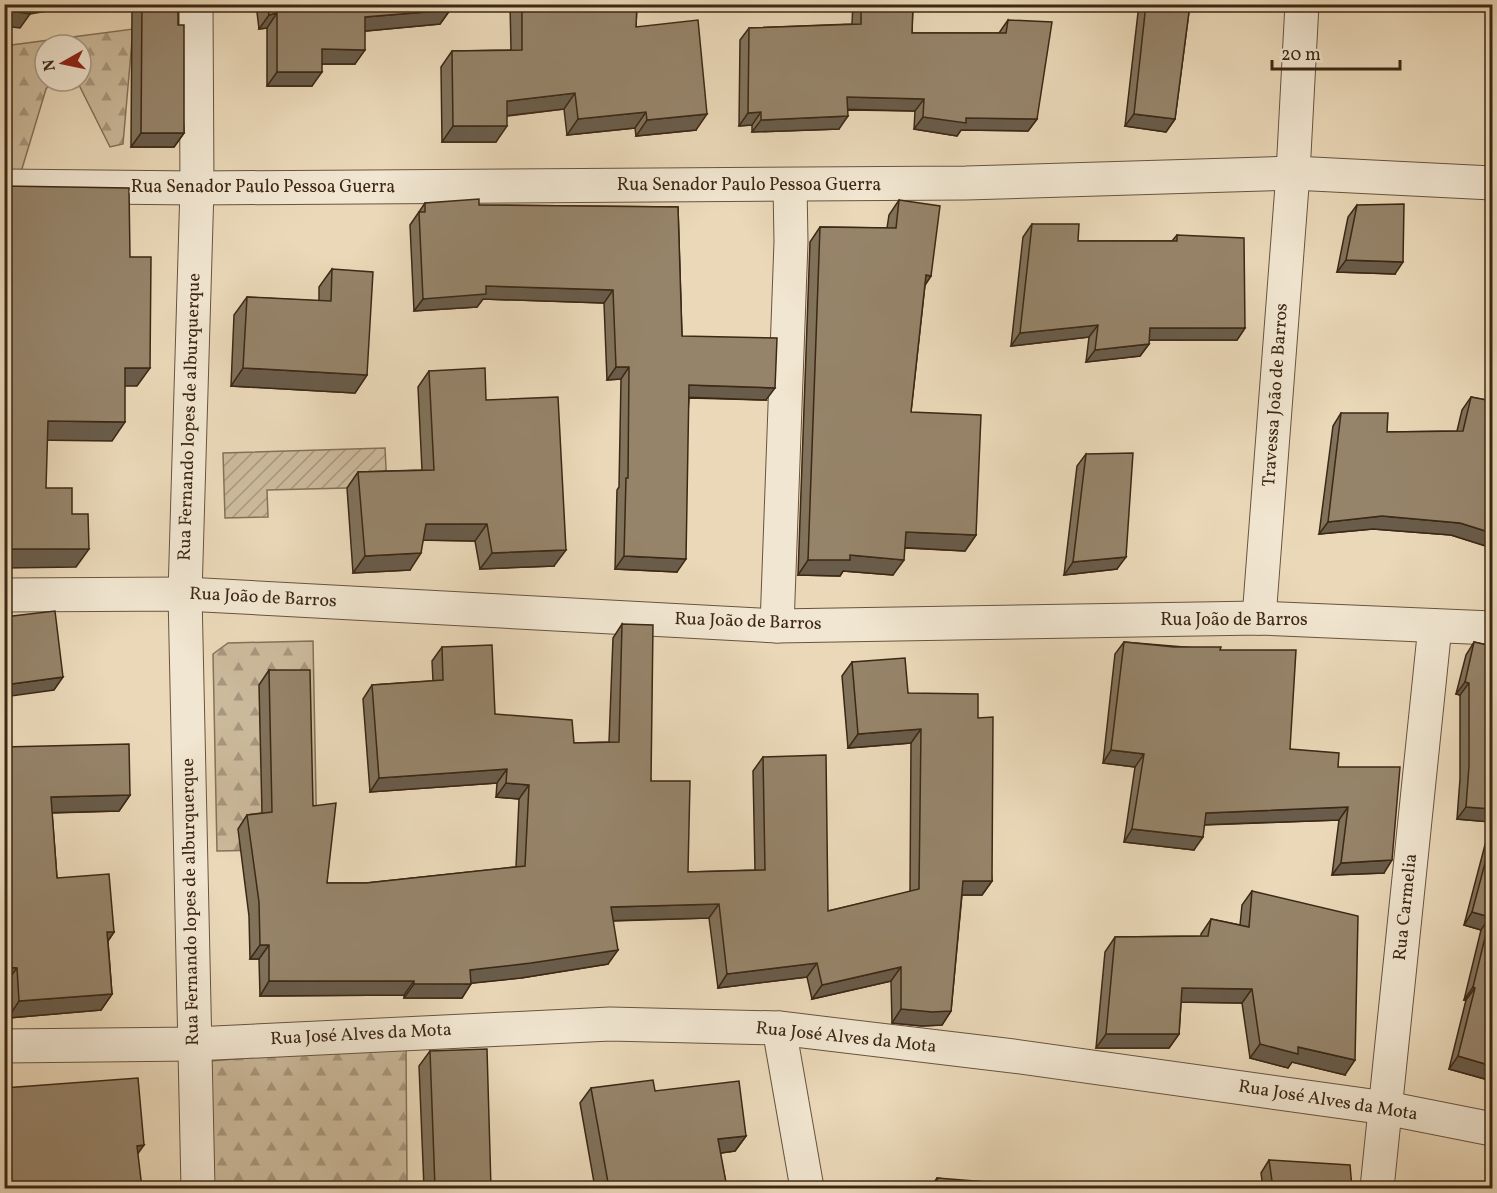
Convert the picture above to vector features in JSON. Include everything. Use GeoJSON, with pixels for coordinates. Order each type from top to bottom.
{"type":"FeatureCollection","features":[{"type":"Feature","properties":{"kind":"street","name":"Rua Fernando lopes de alburquerque"},"geometry":{"type":"LineString","coordinates":[[195,4],[197,188],[185,594],[198,1188]]}},
{"type":"Feature","properties":{"kind":"street","name":"Travessa João de Barros"},"geometry":{"type":"LineString","coordinates":[[1259,618],[1293,173],[1302,4]]}},
{"type":"Feature","properties":{"kind":"street","name":"Rua Senador Paulo Pessoa Guerra"},"geometry":{"type":"LineString","coordinates":[[4,186],[197,188],[790,185],[966,183],[1293,173],[1492,183]]}},
{"type":"Feature","properties":{"kind":"street"},"geometry":{"type":"LineString","coordinates":[[777,626],[790,254],[790,185]]}},
{"type":"Feature","properties":{"kind":"street","name":"Rua João de Barros"},"geometry":{"type":"LineString","coordinates":[[4,595],[185,594],[777,626],[1259,618],[1492,628]]}},
{"type":"Feature","properties":{"kind":"street","name":"Rua Carmelia"},"geometry":{"type":"LineString","coordinates":[[1377,1188],[1435,626]]}},
{"type":"Feature","properties":{"kind":"street","name":"Rua José Alves da Mota"},"geometry":{"type":"LineString","coordinates":[[4,1046],[194,1044],[610,1024],[779,1028],[1012,1056],[1386,1108],[1492,1130]]}},
{"type":"Feature","properties":{"kind":"street"},"geometry":{"type":"LineString","coordinates":[[779,1028],[807,1188]]}},
{"type":"Feature","properties":{"kind":"green space"},"geometry":{"type":"Polygon","coordinates":[[[133,29],[123,144],[110,147],[83,93],[93,93],[93,34],[133,29]]]}},
{"type":"Feature","properties":{"kind":"green space"},"geometry":{"type":"Polygon","coordinates":[[[33,42],[33,93],[45,93],[21,172],[5,174],[4,46],[33,42]]]}},
{"type":"Feature","properties":{"kind":"green space"},"geometry":{"type":"Polygon","coordinates":[[[385,448],[387,487],[267,490],[268,517],[225,518],[223,453],[385,448]]]}},
{"type":"Feature","properties":{"kind":"green space"},"geometry":{"type":"Polygon","coordinates":[[[313,641],[317,849],[217,851],[213,654],[228,643],[313,641]]]}},
{"type":"Feature","properties":{"kind":"green space"},"geometry":{"type":"Polygon","coordinates":[[[406,1045],[407,1188],[214,1188],[210,1061],[406,1045]]]}},
{"type":"Feature","properties":{"kind":"building"},"geometry":{"type":"Polygon","coordinates":[[[4,4],[31,4],[30,14],[4,10],[4,4]]]}},
{"type":"Feature","properties":{"kind":"building"},"geometry":{"type":"Polygon","coordinates":[[[142,4],[178,4],[178,25],[184,25],[184,133],[141,133],[142,4]]]}},
{"type":"Feature","properties":{"kind":"building"},"geometry":{"type":"Polygon","coordinates":[[[267,4],[450,4],[450,10],[365,17],[365,50],[322,49],[322,72],[277,72],[277,13],[269,15],[267,4]]]}},
{"type":"Feature","properties":{"kind":"building"},"geometry":{"type":"Polygon","coordinates":[[[522,4],[637,4],[636,27],[698,20],[707,114],[647,120],[646,112],[578,119],[575,93],[507,101],[507,126],[453,126],[452,51],[522,50],[522,4]]]}},
{"type":"Feature","properties":{"kind":"building"},"geometry":{"type":"Polygon","coordinates":[[[861,4],[913,4],[912,33],[1006,33],[1008,20],[1052,22],[1037,119],[966,118],[966,123],[923,117],[924,99],[847,97],[848,116],[761,120],[761,112],[748,113],[749,28],[861,24],[861,4]]]}},
{"type":"Feature","properties":{"kind":"building"},"geometry":{"type":"Polygon","coordinates":[[[1146,4],[1190,4],[1175,119],[1134,114],[1146,4]]]}},
{"type":"Feature","properties":{"kind":"building"},"geometry":{"type":"Polygon","coordinates":[[[4,186],[129,188],[130,257],[151,257],[150,368],[125,368],[125,422],[48,421],[46,488],[72,488],[72,514],[88,514],[89,549],[4,549],[4,186]]]}},
{"type":"Feature","properties":{"kind":"building"},"geometry":{"type":"Polygon","coordinates":[[[479,199],[479,205],[678,207],[682,336],[777,338],[775,388],[689,385],[686,559],[624,556],[626,478],[628,478],[629,367],[616,367],[613,290],[486,286],[486,294],[423,299],[419,212],[425,212],[425,203],[479,199]]]}},
{"type":"Feature","properties":{"kind":"building"},"geometry":{"type":"Polygon","coordinates":[[[899,200],[940,206],[931,276],[926,275],[911,412],[981,415],[976,535],[906,532],[904,560],[850,555],[850,560],[808,560],[820,227],[896,228],[899,200]]]}},
{"type":"Feature","properties":{"kind":"building"},"geometry":{"type":"Polygon","coordinates":[[[1404,204],[1403,262],[1346,260],[1357,205],[1404,204]]]}},
{"type":"Feature","properties":{"kind":"building"},"geometry":{"type":"Polygon","coordinates":[[[1032,224],[1079,224],[1078,241],[1177,241],[1177,235],[1244,238],[1245,328],[1150,328],[1149,344],[1095,350],[1098,325],[1020,333],[1032,224]]]}},
{"type":"Feature","properties":{"kind":"building"},"geometry":{"type":"Polygon","coordinates":[[[332,269],[373,272],[367,375],[243,368],[247,297],[331,301],[332,269]]]}},
{"type":"Feature","properties":{"kind":"building"},"geometry":{"type":"Polygon","coordinates":[[[485,368],[486,400],[558,397],[566,550],[492,553],[487,524],[426,524],[421,553],[365,556],[358,472],[434,470],[429,371],[485,368]]]}},
{"type":"Feature","properties":{"kind":"building"},"geometry":{"type":"Polygon","coordinates":[[[1471,397],[1492,401],[1492,533],[1460,523],[1382,516],[1328,522],[1341,413],[1388,413],[1387,432],[1463,431],[1471,397]]]}},
{"type":"Feature","properties":{"kind":"building"},"geometry":{"type":"Polygon","coordinates":[[[1133,453],[1126,557],[1073,562],[1086,454],[1133,453]]]}},
{"type":"Feature","properties":{"kind":"building"},"geometry":{"type":"Polygon","coordinates":[[[55,611],[63,677],[4,685],[4,617],[55,611]]]}},
{"type":"Feature","properties":{"kind":"building"},"geometry":{"type":"Polygon","coordinates":[[[622,624],[653,625],[651,781],[690,781],[688,872],[765,870],[763,757],[826,755],[828,911],[919,889],[921,729],[858,734],[852,662],[905,658],[908,693],[978,694],[978,718],[993,717],[992,881],[963,881],[951,1011],[901,1009],[901,967],[822,985],[817,963],[727,974],[719,904],[611,907],[618,950],[470,970],[471,984],[414,984],[414,981],[269,981],[269,945],[260,945],[259,902],[247,815],[272,812],[269,670],[310,670],[313,806],[336,803],[327,883],[366,883],[525,866],[529,785],[506,783],[507,769],[379,778],[372,685],[443,680],[442,647],[492,645],[495,714],[572,720],[574,743],[619,742],[622,624]]]}},
{"type":"Feature","properties":{"kind":"building"},"geometry":{"type":"Polygon","coordinates":[[[1124,642],[1174,647],[1221,647],[1220,650],[1296,650],[1290,749],[1339,753],[1338,767],[1400,767],[1392,860],[1341,863],[1348,807],[1206,813],[1203,837],[1132,829],[1144,754],[1111,750],[1124,642]]]}},
{"type":"Feature","properties":{"kind":"building"},"geometry":{"type":"Polygon","coordinates":[[[1474,642],[1492,646],[1492,809],[1466,807],[1469,766],[1469,683],[1465,682],[1474,642]]]}},
{"type":"Feature","properties":{"kind":"building"},"geometry":{"type":"Polygon","coordinates":[[[129,744],[130,795],[51,797],[57,878],[109,874],[114,932],[107,932],[112,994],[19,1001],[17,968],[4,967],[4,747],[129,744]]]}},
{"type":"Feature","properties":{"kind":"building"},"geometry":{"type":"Polygon","coordinates":[[[1492,837],[1492,1066],[1458,1056],[1490,917],[1472,912],[1492,837]]]}},
{"type":"Feature","properties":{"kind":"building"},"geometry":{"type":"Polygon","coordinates":[[[1252,891],[1358,916],[1355,1060],[1298,1047],[1298,1054],[1260,1044],[1252,989],[1182,988],[1179,1034],[1106,1034],[1115,937],[1208,936],[1211,919],[1249,927],[1252,891]]]}},
{"type":"Feature","properties":{"kind":"building"},"geometry":{"type":"Polygon","coordinates":[[[487,1049],[491,1188],[435,1188],[430,1051],[487,1049]]]}},
{"type":"Feature","properties":{"kind":"building"},"geometry":{"type":"Polygon","coordinates":[[[138,1078],[144,1145],[137,1146],[142,1188],[4,1188],[4,1088],[138,1078]]]}},
{"type":"Feature","properties":{"kind":"building"},"geometry":{"type":"Polygon","coordinates":[[[653,1080],[655,1091],[739,1081],[746,1136],[718,1139],[727,1188],[609,1188],[591,1088],[653,1080]]]}},
{"type":"Feature","properties":{"kind":"building"},"geometry":{"type":"Polygon","coordinates":[[[1269,1160],[1350,1165],[1352,1188],[1273,1188],[1269,1160]]]}},
{"type":"Feature","properties":{"kind":"building"},"geometry":{"type":"Polygon","coordinates":[[[937,1178],[1012,1184],[1011,1188],[938,1188],[937,1178]]]}}]}
